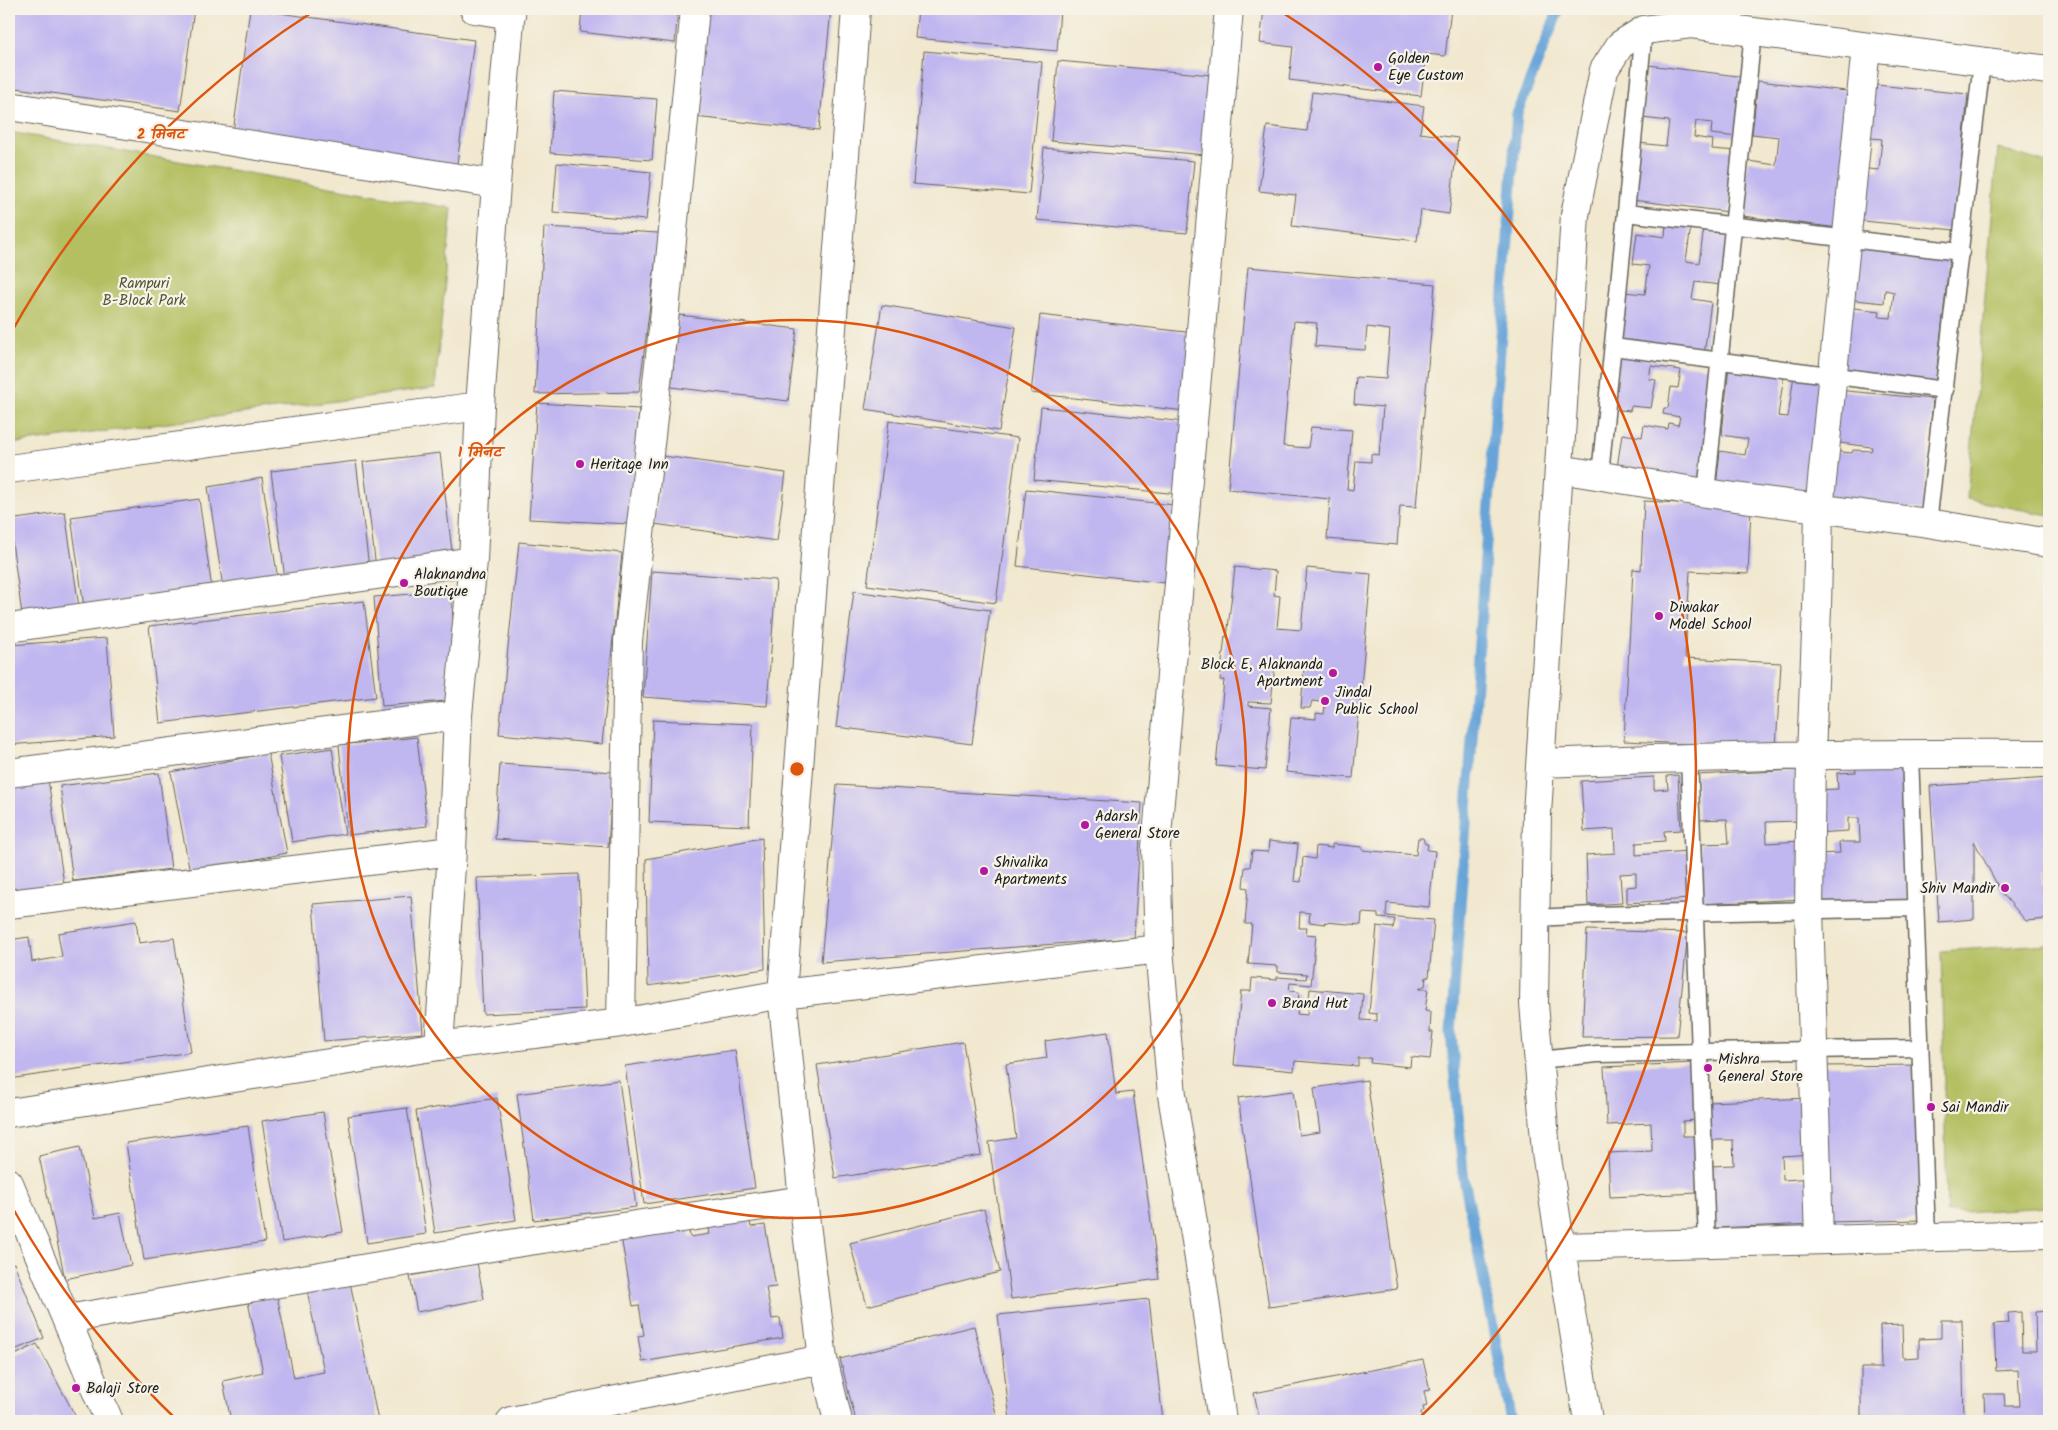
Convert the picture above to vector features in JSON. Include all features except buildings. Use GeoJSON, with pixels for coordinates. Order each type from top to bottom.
{"type":"FeatureCollection","features":[{"type":"Feature","properties":{"kind":"street"},"geometry":{"type":"LineString","coordinates":[[439,1046],[452,851],[458,715],[473,561],[480,406],[511,12],[474,9]]}},
{"type":"Feature","properties":{"kind":"street"},"geometry":{"type":"LineString","coordinates":[[621,1023],[628,641],[665,311],[695,9]]}},
{"type":"Feature","properties":{"kind":"street"},"geometry":{"type":"LineString","coordinates":[[838,1421],[823,1359],[803,1200],[782,994],[856,9]]}},
{"type":"Feature","properties":{"kind":"street"},"geometry":{"type":"LineString","coordinates":[[1222,1421],[1200,1265],[1172,1095],[1159,949],[1156,847],[1229,9]]}},
{"type":"Feature","properties":{"kind":"street"},"geometry":{"type":"LineString","coordinates":[[1588,1421],[1546,1152],[1534,1003],[1537,814],[1575,215],[1604,70],[1620,46],[1644,30],[1691,24],[2049,70]]}},
{"type":"Feature","properties":{"kind":"street"},"geometry":{"type":"LineString","coordinates":[[1819,1240],[1809,910],[1811,755],[1819,510],[1866,47]]}},
{"type":"Feature","properties":{"kind":"street"},"geometry":{"type":"LineString","coordinates":[[9,106],[496,184]]}},
{"type":"Feature","properties":{"kind":"street"},"geometry":{"type":"LineString","coordinates":[[9,469],[480,406]]}},
{"type":"Feature","properties":{"kind":"street"},"geometry":{"type":"LineString","coordinates":[[1559,469],[1706,493],[1819,510],[1928,523],[2049,543]]}},
{"type":"Feature","properties":{"kind":"street"},"geometry":{"type":"LineString","coordinates":[[9,628],[473,561]]}},
{"type":"Feature","properties":{"kind":"street"},"geometry":{"type":"LineString","coordinates":[[9,773],[458,715]]}},
{"type":"Feature","properties":{"kind":"street"},"geometry":{"type":"LineString","coordinates":[[1541,763],[1689,756],[1910,753],[2049,754]]}},
{"type":"Feature","properties":{"kind":"street"},"geometry":{"type":"LineString","coordinates":[[9,904],[452,851]]}},
{"type":"Feature","properties":{"kind":"street"},"geometry":{"type":"LineString","coordinates":[[9,1113],[439,1046],[621,1023],[782,994],[1159,949]]}},
{"type":"Feature","properties":{"kind":"street"},"geometry":{"type":"LineString","coordinates":[[9,1183],[109,1421]]}},
{"type":"Feature","properties":{"kind":"street"},"geometry":{"type":"LineString","coordinates":[[67,1319],[508,1244],[803,1200]]}},
{"type":"Feature","properties":{"kind":"street"},"geometry":{"type":"LineString","coordinates":[[1561,1247],[2049,1234]]}},
{"type":"Feature","properties":{"kind":"street"},"geometry":{"type":"LineString","coordinates":[[511,1421],[823,1359]]}},
{"type":"Feature","properties":{"kind":"lane"},"geometry":{"type":"LineString","coordinates":[[1600,475],[1644,30]]}},
{"type":"Feature","properties":{"kind":"lane"},"geometry":{"type":"LineString","coordinates":[[1706,493],[1753,32]]}},
{"type":"Feature","properties":{"kind":"lane"},"geometry":{"type":"LineString","coordinates":[[1928,523],[1982,62]]}},
{"type":"Feature","properties":{"kind":"lane"},"geometry":{"type":"LineString","coordinates":[[1626,213],[1961,252]]}},
{"type":"Feature","properties":{"kind":"lane"},"geometry":{"type":"LineString","coordinates":[[1613,347],[1945,390]]}},
{"type":"Feature","properties":{"kind":"lane"},"geometry":{"type":"LineString","coordinates":[[1910,753],[1928,1237]]}},
{"type":"Feature","properties":{"kind":"lane"},"geometry":{"type":"LineString","coordinates":[[1689,756],[1706,1243]]}},
{"type":"Feature","properties":{"kind":"lane"},"geometry":{"type":"LineString","coordinates":[[1536,918],[1915,908]]}},
{"type":"Feature","properties":{"kind":"lane"},"geometry":{"type":"LineString","coordinates":[[1539,1060],[1597,1054],[1920,1048]]}},
{"type":"Feature","properties":{"kind":"green space","name":"Rampuri B-Block Park"},"geometry":{"type":"Polygon","coordinates":[[[9,132],[452,208],[435,388],[9,444],[9,132]]]}},
{"type":"Feature","properties":{"kind":"green space"},"geometry":{"type":"Polygon","coordinates":[[[1998,148],[2049,164],[2049,515],[1967,499],[1998,148]]]}},
{"type":"Feature","properties":{"kind":"green space"},"geometry":{"type":"Polygon","coordinates":[[[2049,944],[2049,1207],[1947,1213],[1941,951],[2049,944]]]}},
{"type":"Feature","properties":{"kind":"green space"},"geometry":{"type":"Polygon","coordinates":[[[774,1413],[775,1421],[726,1421],[774,1413]]]}},
{"type":"Feature","properties":{"kind":"waterway"},"geometry":{"type":"LineString","coordinates":[[1511,1421],[1463,1173],[1451,1032],[1517,113],[1559,9]]}},
{"type":"Feature","properties":{"kind":"place","name":"Golden Eye Custom"},"geometry":{"type":"Point","coordinates":[1378,67]}},
{"type":"Feature","properties":{"kind":"place","name":"Heritage Inn"},"geometry":{"type":"Point","coordinates":[580,464]}},
{"type":"Feature","properties":{"kind":"place","name":"Alaknandna Boutique"},"geometry":{"type":"Point","coordinates":[404,583]}},
{"type":"Feature","properties":{"kind":"place","name":"Diwakar Model School"},"geometry":{"type":"Point","coordinates":[1659,616]}},
{"type":"Feature","properties":{"kind":"place","name":"Block E, Alaknanda Apartment"},"geometry":{"type":"Point","coordinates":[1333,673]}},
{"type":"Feature","properties":{"kind":"place","name":"Jindal Public School"},"geometry":{"type":"Point","coordinates":[1325,701]}},
{"type":"Feature","properties":{"kind":"place","name":"Adarsh General Store"},"geometry":{"type":"Point","coordinates":[1085,825]}},
{"type":"Feature","properties":{"kind":"place","name":"Shivalika Apartments"},"geometry":{"type":"Point","coordinates":[984,871]}},
{"type":"Feature","properties":{"kind":"place","name":"Shiv Mandir"},"geometry":{"type":"Point","coordinates":[2005,888]}},
{"type":"Feature","properties":{"kind":"place","name":"Brand Hut"},"geometry":{"type":"Point","coordinates":[1272,1003]}},
{"type":"Feature","properties":{"kind":"place","name":"Mishra General Store"},"geometry":{"type":"Point","coordinates":[1708,1068]}},
{"type":"Feature","properties":{"kind":"place","name":"Sai Mandir"},"geometry":{"type":"Point","coordinates":[1931,1107]}},
{"type":"Feature","properties":{"kind":"place","name":"Balaji Store"},"geometry":{"type":"Point","coordinates":[76,1388]}}]}
